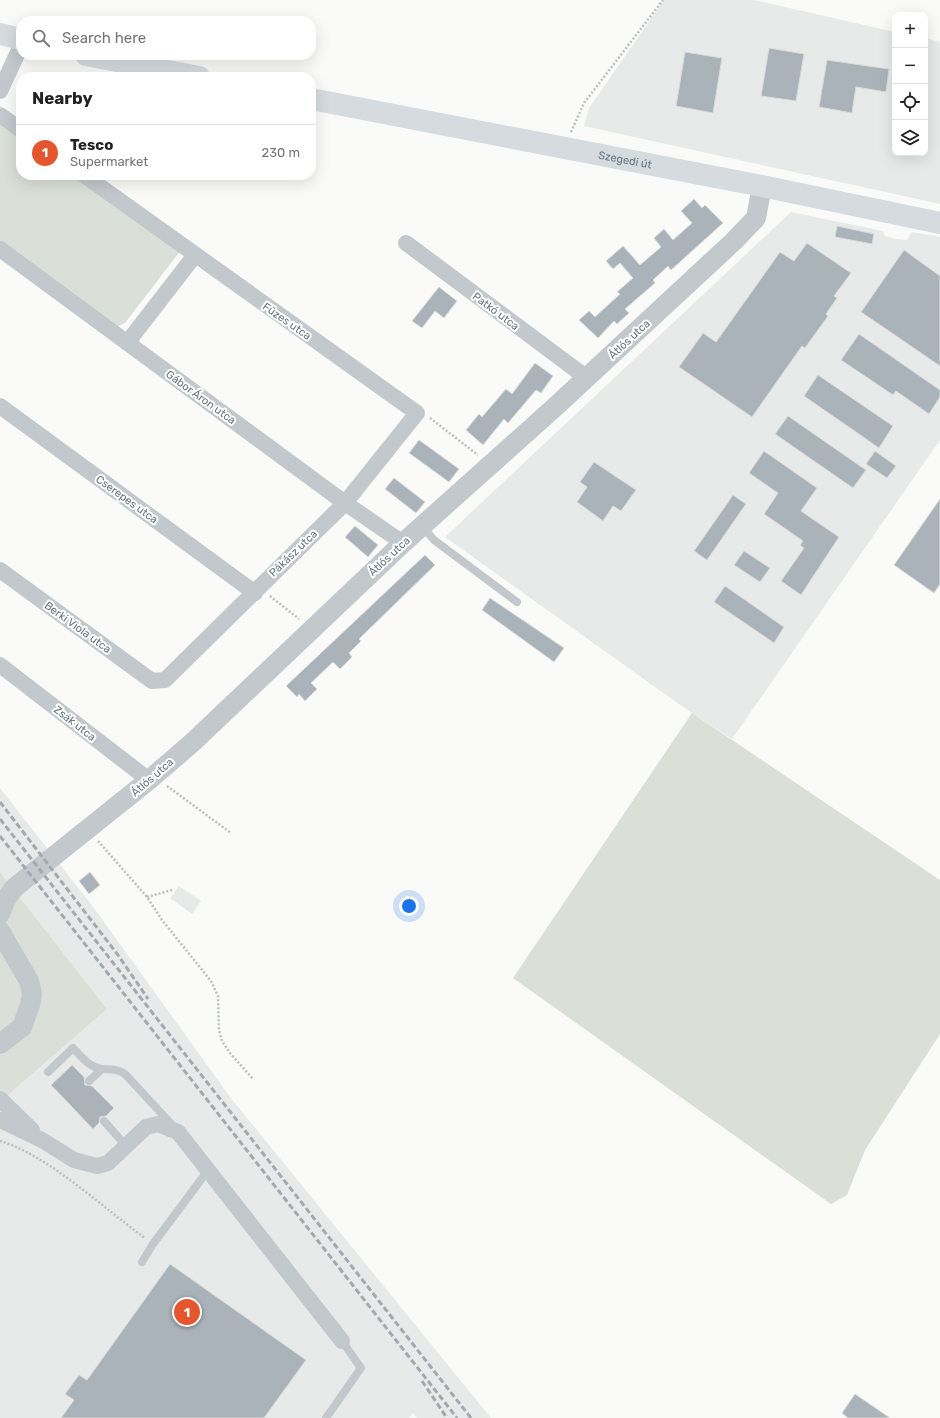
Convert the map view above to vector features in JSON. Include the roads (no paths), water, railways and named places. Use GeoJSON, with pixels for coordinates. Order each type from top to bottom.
{"type":"FeatureCollection","features":[{"type":"Feature","properties":{"kind":"main road"},"geometry":{"type":"LineString","coordinates":[[0,34],[16,38]]}},
{"type":"Feature","properties":{"kind":"main road"},"geometry":{"type":"LineString","coordinates":[[112,60],[173,72]]}},
{"type":"Feature","properties":{"kind":"main road","name":"Szegedi út"},"geometry":{"type":"LineString","coordinates":[[316,100],[762,186],[940,223]]}},
{"type":"Feature","properties":{"kind":"street"},"geometry":{"type":"LineString","coordinates":[[0,91],[16,57]]}},
{"type":"Feature","properties":{"kind":"street"},"geometry":{"type":"LineString","coordinates":[[0,115],[16,126]]}},
{"type":"Feature","properties":{"kind":"street","name":"Füzes utca"},"geometry":{"type":"LineString","coordinates":[[91,180],[417,413]]}},
{"type":"Feature","properties":{"kind":"street","name":"Átlós utca"},"geometry":{"type":"LineString","coordinates":[[0,914],[4,903],[14,888],[151,778],[312,630],[403,543],[587,378],[753,222],[759,205],[762,186]]}},
{"type":"Feature","properties":{"kind":"street","name":"Patkó utca"},"geometry":{"type":"LineString","coordinates":[[406,243],[587,378]]}},
{"type":"Feature","properties":{"kind":"street","name":"Gábor Áron utca"},"geometry":{"type":"LineString","coordinates":[[0,249],[345,503],[403,543]]}},
{"type":"Feature","properties":{"kind":"street"},"geometry":{"type":"LineString","coordinates":[[127,343],[194,255]]}},
{"type":"Feature","properties":{"kind":"street","name":"Cserepes utca"},"geometry":{"type":"LineString","coordinates":[[0,406],[257,589]]}},
{"type":"Feature","properties":{"kind":"street","name":"Pákász utca"},"geometry":{"type":"LineString","coordinates":[[158,682],[165,680],[345,503],[417,413]]}},
{"type":"Feature","properties":{"kind":"street","name":"Berki Viola utca"},"geometry":{"type":"LineString","coordinates":[[2,575],[152,681],[158,682]]}},
{"type":"Feature","properties":{"kind":"street","name":"Zsák utca"},"geometry":{"type":"LineString","coordinates":[[0,665],[151,778]]}},
{"type":"Feature","properties":{"kind":"street"},"geometry":{"type":"LineString","coordinates":[[0,931],[30,981],[32,994],[22,1028],[0,1044]]}},
{"type":"Feature","properties":{"kind":"street"},"geometry":{"type":"LineString","coordinates":[[0,1026],[29,1008]]}},
{"type":"Feature","properties":{"kind":"street"},"geometry":{"type":"LineString","coordinates":[[0,1099],[42,1140]]}},
{"type":"Feature","properties":{"kind":"street"},"geometry":{"type":"LineString","coordinates":[[0,1120],[42,1140],[74,1160],[97,1166],[108,1163],[142,1130],[151,1125],[167,1126],[178,1132],[209,1169],[342,1341]]}},
{"type":"Feature","properties":{"kind":"lane"},"geometry":{"type":"LineString","coordinates":[[422,526],[434,540],[517,602]]}},
{"type":"Feature","properties":{"kind":"lane"},"geometry":{"type":"LineString","coordinates":[[48,1072],[73,1048],[87,1062],[102,1069],[115,1069],[125,1074],[178,1132]]}},
{"type":"Feature","properties":{"kind":"lane"},"geometry":{"type":"LineString","coordinates":[[89,1081],[102,1069]]}},
{"type":"Feature","properties":{"kind":"lane"},"geometry":{"type":"LineString","coordinates":[[104,1121],[126,1146]]}},
{"type":"Feature","properties":{"kind":"lane"},"geometry":{"type":"LineString","coordinates":[[142,1262],[153,1244],[209,1169]]}},
{"type":"Feature","properties":{"kind":"lane"},"geometry":{"type":"LineString","coordinates":[[326,1418],[361,1368],[342,1341]]}},
{"type":"Feature","properties":{"kind":"railway"},"geometry":{"type":"LineString","coordinates":[[0,802],[118,955],[148,999]]}},
{"type":"Feature","properties":{"kind":"railway"},"geometry":{"type":"LineString","coordinates":[[0,819],[471,1418]]}},
{"type":"Feature","properties":{"kind":"railway"},"geometry":{"type":"LineString","coordinates":[[0,836],[457,1418]]}},
{"type":"Feature","properties":{"kind":"railway"},"geometry":{"type":"LineString","coordinates":[[422,1381],[447,1418]]}},
{"type":"Feature","properties":{"kind":"place","name":"Tesco"},"geometry":{"type":"Point","coordinates":[187,1312]}}]}
